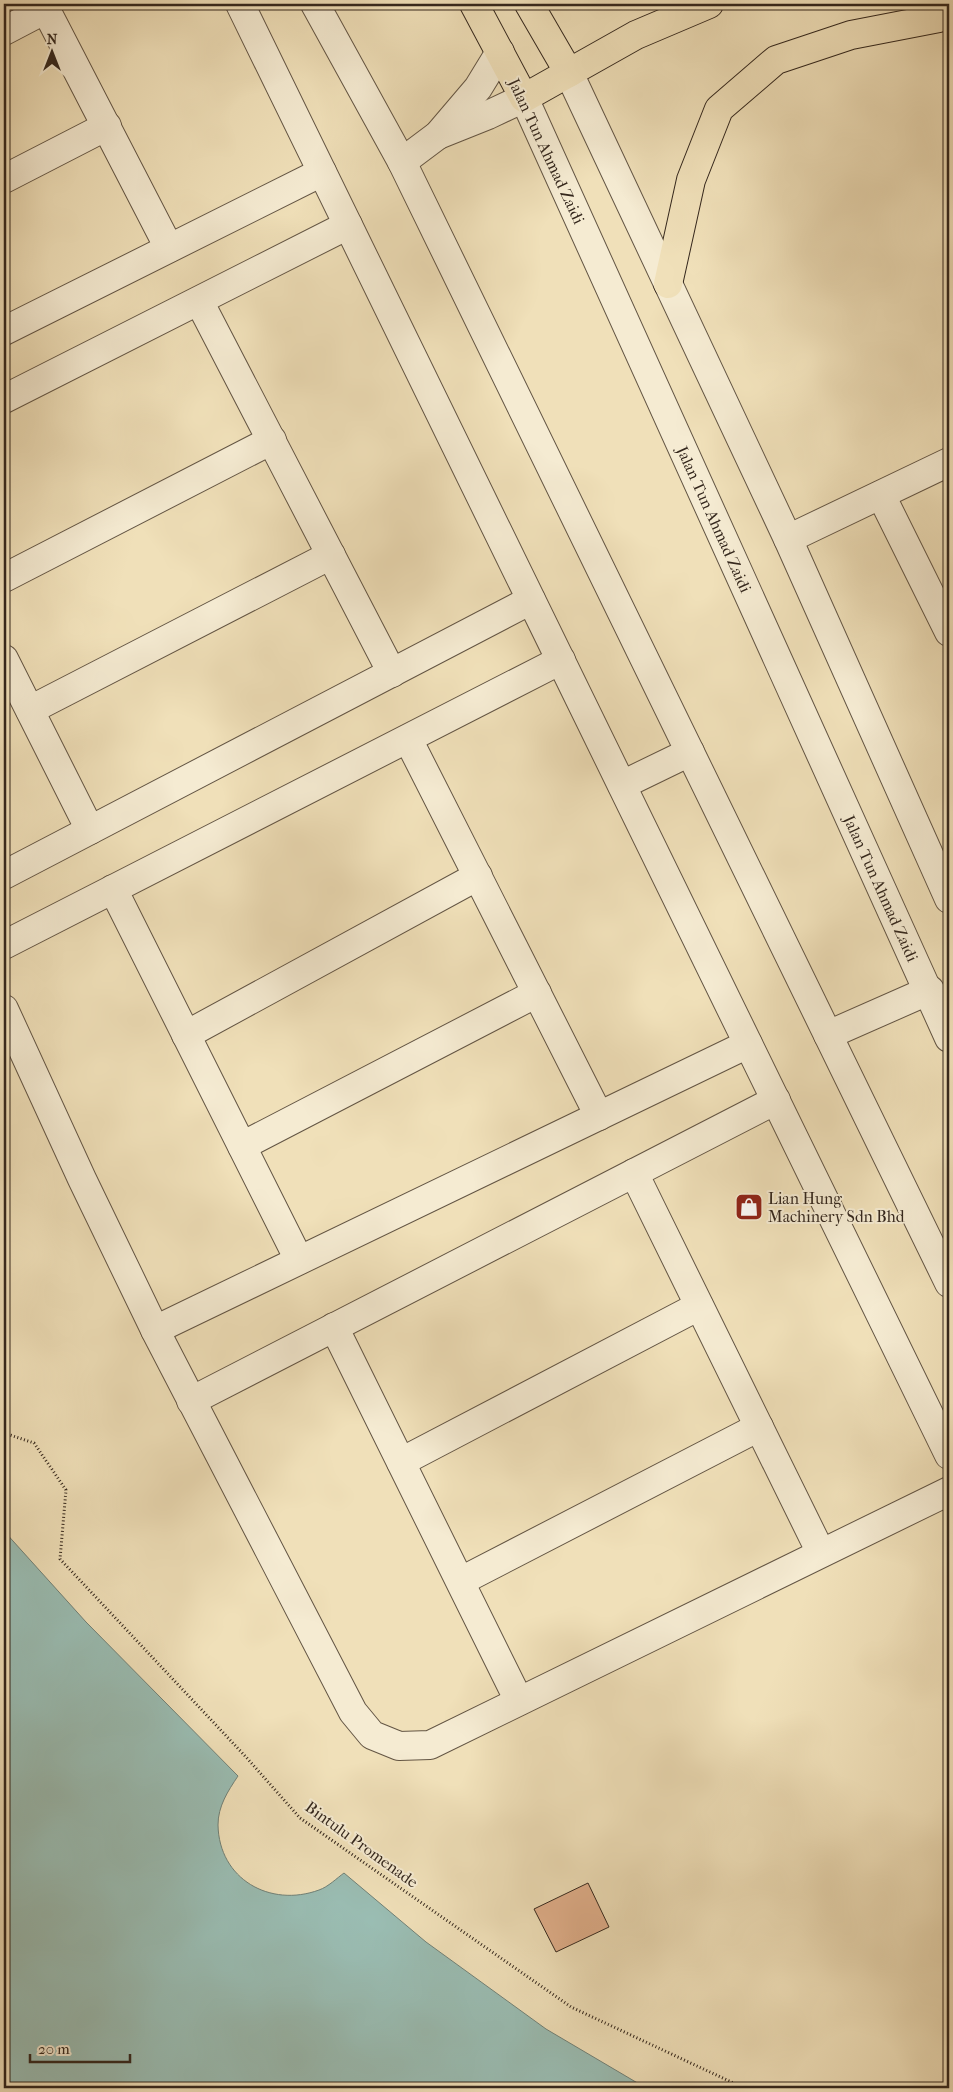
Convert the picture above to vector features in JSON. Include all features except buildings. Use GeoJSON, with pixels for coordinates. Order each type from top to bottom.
{"type":"FeatureCollection","features":[{"type":"Feature","properties":{"kind":"main road","name":"Jalan Tun Ahmad Zaidi"},"geometry":{"type":"LineString","coordinates":[[474,4],[524,98]]}},
{"type":"Feature","properties":{"kind":"main road"},"geometry":{"type":"LineString","coordinates":[[529,4],[569,73]]}},
{"type":"Feature","properties":{"kind":"main road"},"geometry":{"type":"LineString","coordinates":[[524,98],[636,35],[709,4]]}},
{"type":"Feature","properties":{"kind":"main road"},"geometry":{"type":"LineString","coordinates":[[910,4],[918,5],[944,21]]}},
{"type":"Feature","properties":{"kind":"main road"},"geometry":{"type":"LineString","coordinates":[[668,284],[691,180],[720,109],[776,60],[851,35],[944,21]]}},
{"type":"Feature","properties":{"kind":"street"},"geometry":{"type":"LineString","coordinates":[[240,4],[949,1455]]}},
{"type":"Feature","properties":{"kind":"street"},"geometry":{"type":"LineString","coordinates":[[315,4],[402,162],[949,1283]]}},
{"type":"Feature","properties":{"kind":"street"},"geometry":{"type":"LineString","coordinates":[[4,32],[45,6],[169,248]]}},
{"type":"Feature","properties":{"kind":"street"},"geometry":{"type":"LineString","coordinates":[[402,162],[438,135],[478,88],[500,52]]}},
{"type":"Feature","properties":{"kind":"street"},"geometry":{"type":"LineString","coordinates":[[569,73],[788,539],[949,899]]}},
{"type":"Feature","properties":{"kind":"street"},"geometry":{"type":"LineString","coordinates":[[438,135],[524,98]]}},
{"type":"Feature","properties":{"kind":"street","name":"Jalan Tun Ahmad Zaidi"},"geometry":{"type":"LineString","coordinates":[[524,98],[930,990],[949,1038]]}},
{"type":"Feature","properties":{"kind":"street"},"geometry":{"type":"LineString","coordinates":[[4,179],[106,126]]}},
{"type":"Feature","properties":{"kind":"street"},"geometry":{"type":"LineString","coordinates":[[4,331],[322,172]]}},
{"type":"Feature","properties":{"kind":"street"},"geometry":{"type":"LineString","coordinates":[[4,399],[348,225]]}},
{"type":"Feature","properties":{"kind":"street"},"geometry":{"type":"LineString","coordinates":[[199,300],[392,673]]}},
{"type":"Feature","properties":{"kind":"street"},"geometry":{"type":"LineString","coordinates":[[4,578],[272,440]]}},
{"type":"Feature","properties":{"kind":"street"},"geometry":{"type":"LineString","coordinates":[[788,539],[949,462]]}},
{"type":"Feature","properties":{"kind":"street"},"geometry":{"type":"LineString","coordinates":[[881,495],[949,632]]}},
{"type":"Feature","properties":{"kind":"street"},"geometry":{"type":"LineString","coordinates":[[30,710],[331,555]]}},
{"type":"Feature","properties":{"kind":"street"},"geometry":{"type":"LineString","coordinates":[[4,875],[531,600]]}},
{"type":"Feature","properties":{"kind":"street"},"geometry":{"type":"LineString","coordinates":[[4,658],[90,830]]}},
{"type":"Feature","properties":{"kind":"street"},"geometry":{"type":"LineString","coordinates":[[4,945],[560,660]]}},
{"type":"Feature","properties":{"kind":"street"},"geometry":{"type":"LineString","coordinates":[[408,739],[599,1116]]}},
{"type":"Feature","properties":{"kind":"street"},"geometry":{"type":"LineString","coordinates":[[622,785],[690,752]]}},
{"type":"Feature","properties":{"kind":"street"},"geometry":{"type":"LineString","coordinates":[[186,1035],[478,876]]}},
{"type":"Feature","properties":{"kind":"street"},"geometry":{"type":"LineString","coordinates":[[113,889],[299,1260]]}},
{"type":"Feature","properties":{"kind":"street"},"geometry":{"type":"LineString","coordinates":[[828,1035],[930,990]]}},
{"type":"Feature","properties":{"kind":"street"},"geometry":{"type":"LineString","coordinates":[[242,1146],[537,993]]}},
{"type":"Feature","properties":{"kind":"street"},"geometry":{"type":"LineString","coordinates":[[4,1010],[82,1179],[191,1401],[353,1712],[372,1735],[399,1746],[430,1745],[949,1491]]}},
{"type":"Feature","properties":{"kind":"street"},"geometry":{"type":"LineString","coordinates":[[155,1330],[748,1044]]}},
{"type":"Feature","properties":{"kind":"street"},"geometry":{"type":"LineString","coordinates":[[191,1401],[776,1100]]}},
{"type":"Feature","properties":{"kind":"street"},"geometry":{"type":"LineString","coordinates":[[634,1174],[821,1553]]}},
{"type":"Feature","properties":{"kind":"street"},"geometry":{"type":"LineString","coordinates":[[401,1462],[700,1306]]}},
{"type":"Feature","properties":{"kind":"street"},"geometry":{"type":"LineString","coordinates":[[334,1327],[519,1701]]}},
{"type":"Feature","properties":{"kind":"street"},"geometry":{"type":"LineString","coordinates":[[460,1582],[759,1427]]}},
{"type":"Feature","properties":{"kind":"path","name":"Bintulu Promenade"},"geometry":{"type":"LineString","coordinates":[[4,1433],[34,1443],[66,1490],[60,1559],[246,1757],[300,1818],[571,2007],[744,2088]]}},
{"type":"Feature","properties":{"kind":"water"},"geometry":{"type":"Polygon","coordinates":[[[4,1531],[86,1622],[238,1776],[227,1793],[218,1818],[221,1844],[227,1860],[237,1874],[250,1885],[266,1892],[283,1895],[301,1895],[329,1885],[344,1873],[426,1942],[546,2029],[646,2088],[4,2088],[4,1531]]]}},
{"type":"Feature","properties":{"kind":"place","name":"Lian Hung Machinery Sdn Bhd"},"geometry":{"type":"Point","coordinates":[749,1207]}}]}
